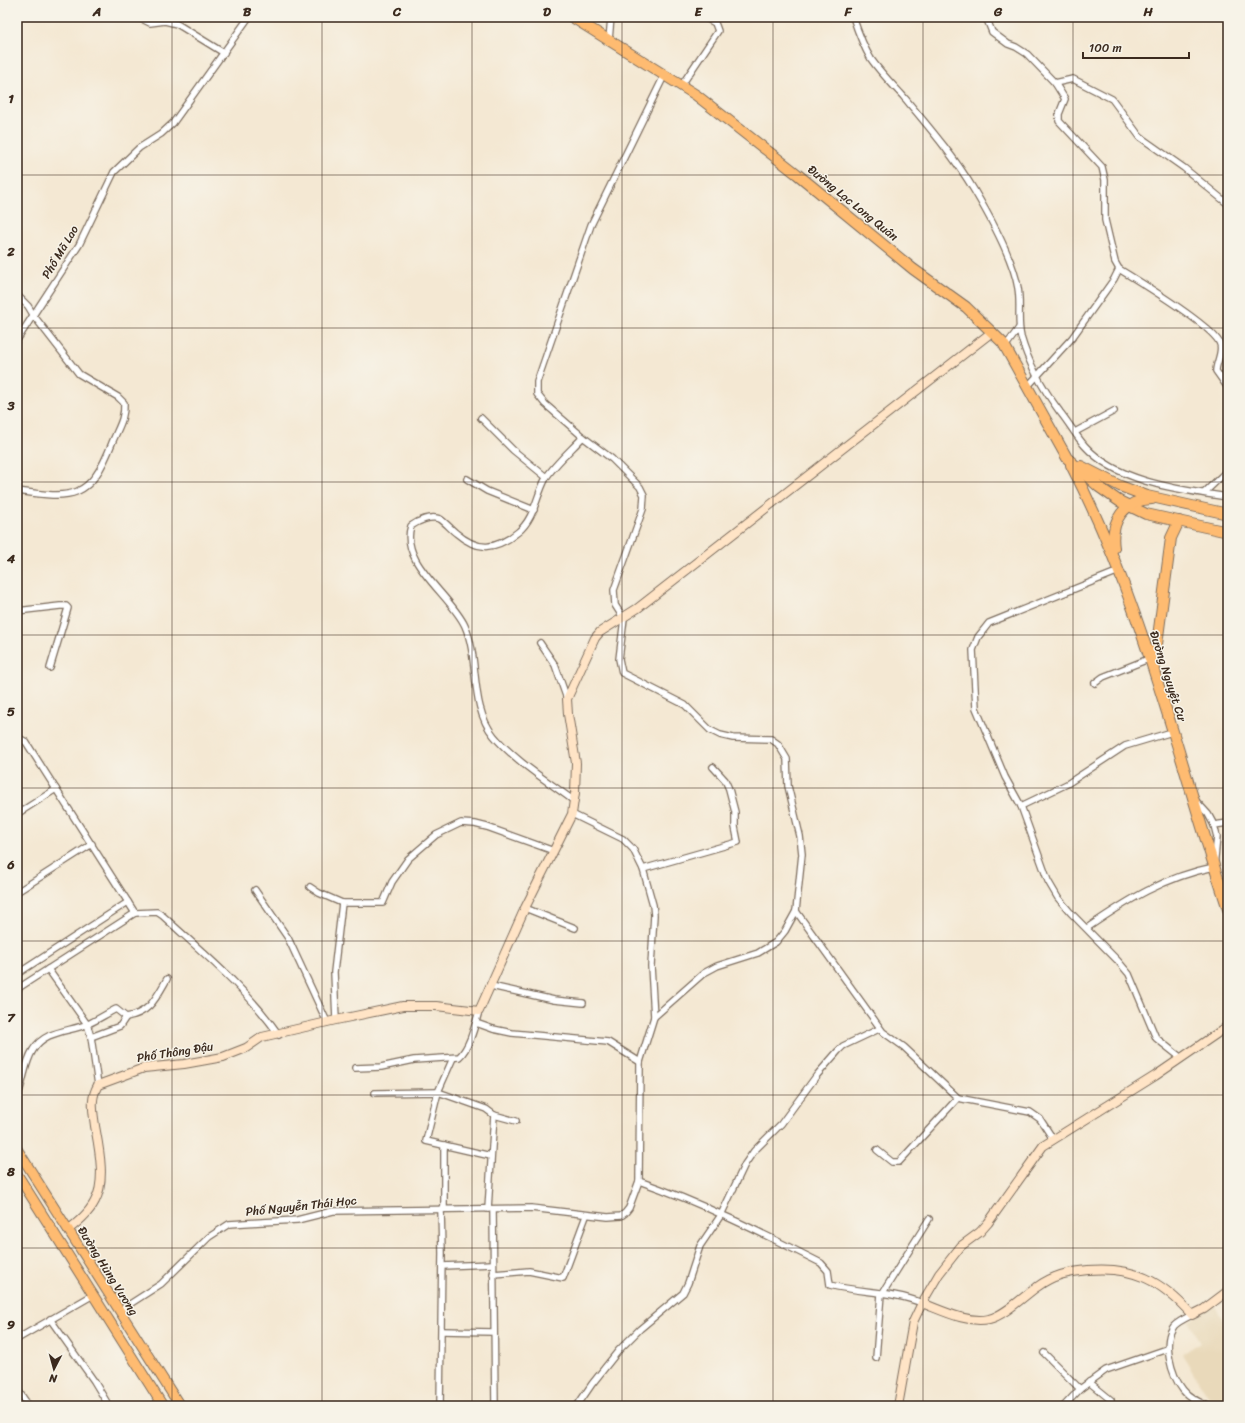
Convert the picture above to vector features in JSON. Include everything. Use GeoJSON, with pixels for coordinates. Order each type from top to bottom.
{"type":"FeatureCollection","features":[{"type":"Feature","properties":{"kind":"highway","name":"Đường Lạc Long Quân"},"geometry":{"type":"LineString","coordinates":[[572,17],[681,86],[752,139],[913,269],[966,307],[1005,347],[1067,458],[1099,487],[1129,506],[1146,514],[1228,532]]}},
{"type":"Feature","properties":{"kind":"highway"},"geometry":{"type":"LineString","coordinates":[[1067,458],[1120,486],[1162,499],[1228,514]]}},
{"type":"Feature","properties":{"kind":"highway","name":"Đường Nguyệt Cư"},"geometry":{"type":"LineString","coordinates":[[1067,458],[1092,505],[1115,559],[1152,657],[1154,673],[1228,909]]}},
{"type":"Feature","properties":{"kind":"highway"},"geometry":{"type":"LineString","coordinates":[[1115,559],[1113,539],[1114,527],[1119,515],[1129,506],[1145,499],[1162,499]]}},
{"type":"Feature","properties":{"kind":"highway"},"geometry":{"type":"LineString","coordinates":[[1152,657],[1171,538],[1179,521]]}},
{"type":"Feature","properties":{"kind":"main road","name":"Đường Hùng Vương"},"geometry":{"type":"LineString","coordinates":[[17,1149],[180,1406]]}},
{"type":"Feature","properties":{"kind":"main road"},"geometry":{"type":"LineString","coordinates":[[18,1177],[163,1406]]}},
{"type":"Feature","properties":{"kind":"main road"},"geometry":{"type":"LineString","coordinates":[[132,1358],[144,1350]]}},
{"type":"Feature","properties":{"kind":"street"},"geometry":{"type":"LineString","coordinates":[[138,17],[150,23],[165,21],[177,24],[224,54],[249,17]]}},
{"type":"Feature","properties":{"kind":"street"},"geometry":{"type":"LineString","coordinates":[[609,40],[611,17]]}},
{"type":"Feature","properties":{"kind":"street"},"geometry":{"type":"LineString","coordinates":[[681,86],[718,31],[715,24],[704,17]]}},
{"type":"Feature","properties":{"kind":"street"},"geometry":{"type":"LineString","coordinates":[[853,17],[860,39],[872,60],[940,140],[972,188],[991,221],[1010,264],[1018,288],[1020,309],[1019,328],[1028,360],[1038,378],[1075,432],[1091,452],[1125,473],[1164,486],[1228,497]]}},
{"type":"Feature","properties":{"kind":"street"},"geometry":{"type":"LineString","coordinates":[[986,17],[992,32],[1008,44],[1027,54],[1055,83],[1065,99],[1059,114],[1059,121],[1102,167],[1105,180],[1106,220],[1115,262],[1119,269],[1166,298],[1209,331],[1220,342],[1221,348],[1216,371],[1228,388]]}},
{"type":"Feature","properties":{"kind":"street","name":"Phố Mã Lao"},"geometry":{"type":"LineString","coordinates":[[17,340],[34,316],[79,244],[114,172],[139,148],[161,134],[173,123],[224,54]]}},
{"type":"Feature","properties":{"kind":"street"},"geometry":{"type":"LineString","coordinates":[[654,1017],[704,973],[717,966],[758,953],[776,942],[785,931],[796,911],[802,854],[800,836],[788,786],[787,759],[778,744],[771,739],[733,738],[720,735],[710,730],[685,705],[624,675],[618,663],[624,618],[615,604],[614,590],[644,509],[644,495],[640,487],[612,460],[582,438],[545,404],[536,392],[537,382],[591,225],[664,76]]}},
{"type":"Feature","properties":{"kind":"street"},"geometry":{"type":"LineString","coordinates":[[1055,83],[1073,79],[1106,95],[1118,106],[1140,137],[1184,168],[1228,204]]}},
{"type":"Feature","properties":{"kind":"street"},"geometry":{"type":"LineString","coordinates":[[1028,386],[1038,378],[1072,338],[1114,279],[1119,269]]}},
{"type":"Feature","properties":{"kind":"street"},"geometry":{"type":"LineString","coordinates":[[17,295],[28,306],[78,374],[118,397],[124,403],[125,412],[123,422],[101,469],[90,483],[78,491],[63,496],[17,491]]}},
{"type":"Feature","properties":{"kind":"street"},"geometry":{"type":"LineString","coordinates":[[1005,347],[1019,328]]}},
{"type":"Feature","properties":{"kind":"street"},"geometry":{"type":"LineString","coordinates":[[568,699],[595,638],[600,632],[624,618],[992,332]]}},
{"type":"Feature","properties":{"kind":"street"},"geometry":{"type":"LineString","coordinates":[[1075,432],[1114,412]]}},
{"type":"Feature","properties":{"kind":"street"},"geometry":{"type":"LineString","coordinates":[[481,418],[513,450],[546,477]]}},
{"type":"Feature","properties":{"kind":"street"},"geometry":{"type":"LineString","coordinates":[[574,801],[515,755],[491,732],[481,707],[465,625],[422,568],[409,546],[408,534],[411,526],[433,518],[440,519],[465,541],[483,548],[494,545],[518,532],[534,510],[546,477],[582,438]]}},
{"type":"Feature","properties":{"kind":"street"},"geometry":{"type":"LineString","coordinates":[[1204,493],[1228,470]]}},
{"type":"Feature","properties":{"kind":"street"},"geometry":{"type":"LineString","coordinates":[[467,479],[487,490],[534,510]]}},
{"type":"Feature","properties":{"kind":"street"},"geometry":{"type":"LineString","coordinates":[[1119,571],[992,621],[984,629],[974,645],[972,658],[976,708],[1005,777],[1021,806],[1048,881],[1058,898],[1129,974],[1156,1038],[1180,1057]]}},
{"type":"Feature","properties":{"kind":"street"},"geometry":{"type":"LineString","coordinates":[[17,611],[60,606],[66,606],[68,608],[50,668]]}},
{"type":"Feature","properties":{"kind":"street"},"geometry":{"type":"LineString","coordinates":[[355,1068],[381,1066],[414,1060],[453,1058],[462,1055],[476,1023],[479,1011],[525,908],[572,814],[576,763],[568,714],[568,699],[555,665],[540,643]]}},
{"type":"Feature","properties":{"kind":"street"},"geometry":{"type":"LineString","coordinates":[[1095,683],[1103,677],[1152,657]]}},
{"type":"Feature","properties":{"kind":"street"},"geometry":{"type":"LineString","coordinates":[[1021,806],[1067,784],[1125,746],[1172,732]]}},
{"type":"Feature","properties":{"kind":"street"},"geometry":{"type":"LineString","coordinates":[[18,737],[26,742],[135,912]]}},
{"type":"Feature","properties":{"kind":"street"},"geometry":{"type":"LineString","coordinates":[[643,869],[738,842],[735,827],[735,812],[729,789],[725,780],[713,767]]}},
{"type":"Feature","properties":{"kind":"street"},"geometry":{"type":"LineString","coordinates":[[17,814],[56,789]]}},
{"type":"Feature","properties":{"kind":"street"},"geometry":{"type":"LineString","coordinates":[[1087,928],[1151,887],[1198,870],[1214,867],[1216,837],[1214,825],[1208,814],[1192,797]]}},
{"type":"Feature","properties":{"kind":"street"},"geometry":{"type":"LineString","coordinates":[[572,814],[623,839],[633,849],[643,869],[654,905],[651,966],[654,1017]]}},
{"type":"Feature","properties":{"kind":"street"},"geometry":{"type":"LineString","coordinates":[[1214,825],[1228,823]]}},
{"type":"Feature","properties":{"kind":"street"},"geometry":{"type":"LineString","coordinates":[[310,887],[319,893],[342,903],[383,903],[392,882],[408,859],[436,835],[461,824],[474,824],[487,827],[554,850]]}},
{"type":"Feature","properties":{"kind":"street"},"geometry":{"type":"LineString","coordinates":[[17,892],[92,844]]}},
{"type":"Feature","properties":{"kind":"street"},"geometry":{"type":"LineString","coordinates":[[255,890],[288,938],[327,1022]]}},
{"type":"Feature","properties":{"kind":"street"},"geometry":{"type":"LineString","coordinates":[[17,974],[128,902]]}},
{"type":"Feature","properties":{"kind":"street"},"geometry":{"type":"LineString","coordinates":[[336,1020],[334,972],[342,903]]}},
{"type":"Feature","properties":{"kind":"street"},"geometry":{"type":"LineString","coordinates":[[525,908],[575,928]]}},
{"type":"Feature","properties":{"kind":"street"},"geometry":{"type":"LineString","coordinates":[[796,911],[879,1029],[904,1048],[958,1098],[1030,1112],[1040,1119],[1053,1139]]}},
{"type":"Feature","properties":{"kind":"street"},"geometry":{"type":"LineString","coordinates":[[17,989],[135,912],[157,912],[229,977],[269,1021],[279,1035]]}},
{"type":"Feature","properties":{"kind":"street"},"geometry":{"type":"LineString","coordinates":[[48,969],[87,1024],[91,1037],[98,1085],[93,1095],[92,1106],[98,1148],[99,1191],[88,1213],[68,1230]]}},
{"type":"Feature","properties":{"kind":"street"},"geometry":{"type":"LineString","coordinates":[[17,1097],[28,1060],[36,1045],[55,1032],[87,1024],[116,1009],[126,1017],[135,1016],[150,1006],[167,979]]}},
{"type":"Feature","properties":{"kind":"street"},"geometry":{"type":"LineString","coordinates":[[491,986],[554,1000],[583,1003]]}},
{"type":"Feature","properties":{"kind":"street","name":"Phố Thông Đậu"},"geometry":{"type":"LineString","coordinates":[[98,1085],[144,1068],[184,1064],[223,1057],[246,1048],[262,1037],[279,1035],[327,1022],[412,1005],[448,1007],[479,1011]]}},
{"type":"Feature","properties":{"kind":"street"},"geometry":{"type":"LineString","coordinates":[[91,1037],[120,1026],[126,1017]]}},
{"type":"Feature","properties":{"kind":"street","name":"Phố Nguyễn Thái Học"},"geometry":{"type":"LineString","coordinates":[[119,1310],[161,1284],[209,1236],[229,1224],[298,1220],[333,1211],[545,1208],[586,1216],[608,1218],[620,1216],[629,1208],[639,1181],[640,1062],[654,1017]]}},
{"type":"Feature","properties":{"kind":"street"},"geometry":{"type":"LineString","coordinates":[[476,1023],[493,1029],[512,1033],[608,1042],[640,1062]]}},
{"type":"Feature","properties":{"kind":"street"},"geometry":{"type":"LineString","coordinates":[[898,1406],[913,1322],[922,1303],[939,1274],[961,1246],[980,1232],[1043,1146],[1155,1076],[1180,1057],[1228,1026]]}},
{"type":"Feature","properties":{"kind":"street"},"geometry":{"type":"LineString","coordinates":[[577,1406],[619,1350],[640,1329],[683,1293],[688,1283],[698,1250],[721,1215],[745,1164],[754,1151],[782,1124],[817,1075],[843,1046],[879,1029]]}},
{"type":"Feature","properties":{"kind":"street"},"geometry":{"type":"LineString","coordinates":[[453,1058],[438,1092],[426,1141],[491,1156]]}},
{"type":"Feature","properties":{"kind":"street"},"geometry":{"type":"LineString","coordinates":[[375,1094],[438,1092],[486,1109],[494,1115],[516,1121]]}},
{"type":"Feature","properties":{"kind":"street"},"geometry":{"type":"LineString","coordinates":[[877,1150],[892,1162],[899,1162],[958,1098]]}},
{"type":"Feature","properties":{"kind":"street"},"geometry":{"type":"LineString","coordinates":[[494,1115],[491,1156],[491,1209],[495,1406]]}},
{"type":"Feature","properties":{"kind":"street"},"geometry":{"type":"LineString","coordinates":[[440,1406],[444,1144]]}},
{"type":"Feature","properties":{"kind":"street"},"geometry":{"type":"LineString","coordinates":[[639,1181],[667,1191],[721,1215],[824,1265],[828,1271],[830,1285],[904,1297],[975,1320],[989,1320],[1000,1314],[1052,1277],[1075,1272],[1111,1269],[1131,1272],[1154,1282],[1180,1301],[1192,1315]]}},
{"type":"Feature","properties":{"kind":"street"},"geometry":{"type":"LineString","coordinates":[[493,1274],[529,1271],[563,1278],[586,1216]]}},
{"type":"Feature","properties":{"kind":"street"},"geometry":{"type":"LineString","coordinates":[[876,1358],[882,1294],[928,1219]]}},
{"type":"Feature","properties":{"kind":"street"},"geometry":{"type":"LineString","coordinates":[[442,1266],[493,1264]]}},
{"type":"Feature","properties":{"kind":"street"},"geometry":{"type":"LineString","coordinates":[[1208,1406],[1191,1397],[1182,1389],[1177,1381],[1166,1349],[1174,1327],[1204,1309],[1228,1291]]}},
{"type":"Feature","properties":{"kind":"street"},"geometry":{"type":"LineString","coordinates":[[17,1339],[93,1295]]}},
{"type":"Feature","properties":{"kind":"street"},"geometry":{"type":"LineString","coordinates":[[50,1319],[94,1381],[109,1406]]}},
{"type":"Feature","properties":{"kind":"street"},"geometry":{"type":"LineString","coordinates":[[442,1331],[493,1332]]}},
{"type":"Feature","properties":{"kind":"street"},"geometry":{"type":"LineString","coordinates":[[1064,1406],[1080,1389],[1106,1370],[1166,1349]]}},
{"type":"Feature","properties":{"kind":"street"},"geometry":{"type":"LineString","coordinates":[[1044,1353],[1080,1389]]}},
{"type":"Feature","properties":{"kind":"street"},"geometry":{"type":"LineString","coordinates":[[1089,1382],[1112,1400]]}},
{"type":"Feature","properties":{"kind":"street"},"geometry":{"type":"LineString","coordinates":[[17,1389],[29,1406]]}},
{"type":"Feature","properties":{"kind":"shaded area"},"geometry":{"type":"Polygon","coordinates":[[[1214,1305],[1228,1327],[1228,1406],[1214,1406],[1182,1354],[1201,1342],[1188,1321],[1214,1305]]]}}]}
